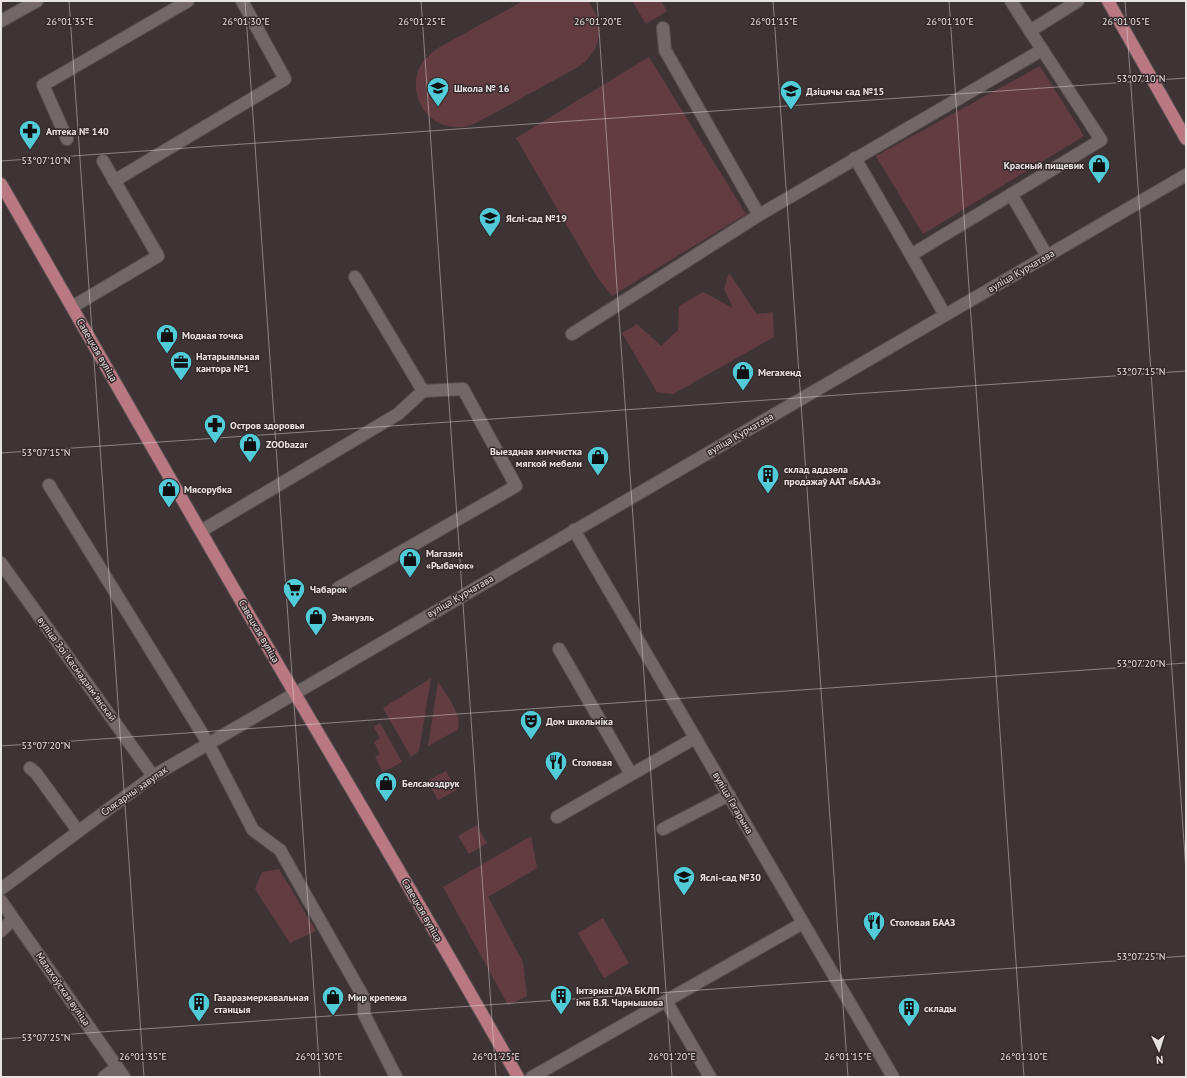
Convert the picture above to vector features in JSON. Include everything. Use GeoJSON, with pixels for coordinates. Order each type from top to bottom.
{"type":"FeatureCollection","features":[{"type":"Feature","properties":{"kind":"main road"},"geometry":{"type":"LineString","coordinates":[[1108,1],[1186,139]]}},
{"type":"Feature","properties":{"kind":"main road","name":"Савецкая вуліца"},"geometry":{"type":"LineString","coordinates":[[1,184],[295,693],[368,815],[518,1077]]}},
{"type":"Feature","properties":{"kind":"street"},"geometry":{"type":"LineString","coordinates":[[1,21],[37,1]]}},
{"type":"Feature","properties":{"kind":"street"},"geometry":{"type":"LineString","coordinates":[[67,139],[43,85],[188,1]]}},
{"type":"Feature","properties":{"kind":"street"},"geometry":{"type":"LineString","coordinates":[[114,181],[285,79],[242,1]]}},
{"type":"Feature","properties":{"kind":"street"},"geometry":{"type":"LineString","coordinates":[[911,255],[1101,140],[1011,1]]}},
{"type":"Feature","properties":{"kind":"street"},"geometry":{"type":"LineString","coordinates":[[1030,31],[1078,1]]}},
{"type":"Feature","properties":{"kind":"street"},"geometry":{"type":"LineString","coordinates":[[663,28],[665,50],[760,215]]}},
{"type":"Feature","properties":{"kind":"street"},"geometry":{"type":"LineString","coordinates":[[572,334],[760,215],[855,158],[1042,50]]}},
{"type":"Feature","properties":{"kind":"street"},"geometry":{"type":"LineString","coordinates":[[855,158],[945,315]]}},
{"type":"Feature","properties":{"kind":"street"},"geometry":{"type":"LineString","coordinates":[[72,307],[158,256],[103,161]]}},
{"type":"Feature","properties":{"kind":"street","name":"вуліца Курчатава"},"geometry":{"type":"LineString","coordinates":[[295,693],[1186,175]]}},
{"type":"Feature","properties":{"kind":"street"},"geometry":{"type":"LineString","coordinates":[[1011,194],[1047,256]]}},
{"type":"Feature","properties":{"kind":"street"},"geometry":{"type":"LineString","coordinates":[[355,277],[424,391]]}},
{"type":"Feature","properties":{"kind":"street"},"geometry":{"type":"LineString","coordinates":[[202,531],[398,414],[424,391],[462,389],[516,486],[338,588]]}},
{"type":"Feature","properties":{"kind":"street"},"geometry":{"type":"LineString","coordinates":[[49,486],[208,743],[253,830],[280,850],[364,998],[364,1014],[396,1077]]}},
{"type":"Feature","properties":{"kind":"street","name":"вуліца Гагарына"},"geometry":{"type":"LineString","coordinates":[[574,530],[893,1077]]}},
{"type":"Feature","properties":{"kind":"street","name":"вуліца Зоі Касмадзямʼянскай"},"geometry":{"type":"LineString","coordinates":[[1,563],[153,776]]}},
{"type":"Feature","properties":{"kind":"street"},"geometry":{"type":"LineString","coordinates":[[559,649],[631,774]]}},
{"type":"Feature","properties":{"kind":"street","name":"Слясарны завулак"},"geometry":{"type":"LineString","coordinates":[[1,889],[153,776],[295,693]]}},
{"type":"Feature","properties":{"kind":"street"},"geometry":{"type":"LineString","coordinates":[[557,817],[695,738]]}},
{"type":"Feature","properties":{"kind":"street"},"geometry":{"type":"LineString","coordinates":[[30,768],[36,773],[78,832]]}},
{"type":"Feature","properties":{"kind":"street"},"geometry":{"type":"LineString","coordinates":[[664,829],[728,795]]}},
{"type":"Feature","properties":{"kind":"street","name":"Малахоўская вуліца"},"geometry":{"type":"LineString","coordinates":[[1,901],[124,1077]]}},
{"type":"Feature","properties":{"kind":"street"},"geometry":{"type":"LineString","coordinates":[[1,931],[13,919]]}},
{"type":"Feature","properties":{"kind":"street"},"geometry":{"type":"LineString","coordinates":[[532,1077],[803,923]]}},
{"type":"Feature","properties":{"kind":"street"},"geometry":{"type":"LineString","coordinates":[[666,1001],[710,1077]]}},
{"type":"Feature","properties":{"kind":"street"},"geometry":{"type":"LineString","coordinates":[[104,1077],[117,1067]]}},
{"type":"Feature","properties":{"kind":"shaded area"},"geometry":{"type":"Polygon","coordinates":[[[523,1],[588,1],[594,10],[599,28],[599,37],[592,53],[578,67],[478,122],[459,127],[445,125],[435,121],[427,114],[417,95],[417,74],[422,63],[438,48],[523,1]]]}},
{"type":"Feature","properties":{"kind":"shaded area"},"geometry":{"type":"Polygon","coordinates":[[[632,1],[661,1],[667,11],[646,24],[632,1]]]}},
{"type":"Feature","properties":{"kind":"shaded area"},"geometry":{"type":"Polygon","coordinates":[[[649,57],[746,214],[612,296],[597,277],[516,138],[649,57]]]}},
{"type":"Feature","properties":{"kind":"shaded area"},"geometry":{"type":"Polygon","coordinates":[[[1040,66],[1084,136],[923,234],[876,156],[1040,66]]]}},
{"type":"Feature","properties":{"kind":"shaded area"},"geometry":{"type":"Polygon","coordinates":[[[729,273],[757,314],[773,312],[774,337],[673,394],[657,392],[622,333],[637,324],[661,346],[678,330],[679,306],[703,292],[733,308],[724,289],[729,273]]]}},
{"type":"Feature","properties":{"kind":"shaded area"},"geometry":{"type":"Polygon","coordinates":[[[431,678],[419,751],[411,757],[383,708],[431,678]]]}},
{"type":"Feature","properties":{"kind":"shaded area"},"geometry":{"type":"Polygon","coordinates":[[[438,682],[456,712],[459,725],[457,730],[428,746],[438,682]]]}},
{"type":"Feature","properties":{"kind":"shaded area"},"geometry":{"type":"Polygon","coordinates":[[[380,723],[402,762],[383,772],[375,757],[380,754],[374,742],[380,738],[374,727],[380,723]]]}},
{"type":"Feature","properties":{"kind":"shaded area"},"geometry":{"type":"Polygon","coordinates":[[[446,771],[457,790],[438,800],[427,781],[446,771]]]}},
{"type":"Feature","properties":{"kind":"shaded area"},"geometry":{"type":"Polygon","coordinates":[[[477,825],[487,843],[469,854],[458,836],[477,825]]]}},
{"type":"Feature","properties":{"kind":"shaded area"},"geometry":{"type":"Polygon","coordinates":[[[531,836],[537,868],[488,897],[523,962],[527,996],[508,1005],[443,887],[531,836]]]}},
{"type":"Feature","properties":{"kind":"shaded area"},"geometry":{"type":"Polygon","coordinates":[[[279,869],[316,931],[290,943],[255,889],[262,872],[279,869]]]}},
{"type":"Feature","properties":{"kind":"shaded area"},"geometry":{"type":"Polygon","coordinates":[[[603,918],[629,963],[604,978],[578,933],[603,918]]]}},
{"type":"Feature","properties":{"kind":"place","name":"Школа № 16"},"geometry":{"type":"Point","coordinates":[438,108]}},
{"type":"Feature","properties":{"kind":"place","name":"Дзіцячы сад №15"},"geometry":{"type":"Point","coordinates":[791,110]}},
{"type":"Feature","properties":{"kind":"place","name":"Аптека № 140"},"geometry":{"type":"Point","coordinates":[30,150]}},
{"type":"Feature","properties":{"kind":"place","name":"Красный пищевик"},"geometry":{"type":"Point","coordinates":[1099,184]}},
{"type":"Feature","properties":{"kind":"place","name":"Яслі-сад №19"},"geometry":{"type":"Point","coordinates":[490,238]}},
{"type":"Feature","properties":{"kind":"place","name":"Модная точка"},"geometry":{"type":"Point","coordinates":[167,354]}},
{"type":"Feature","properties":{"kind":"place","name":"Натарыяльная кантора №1"},"geometry":{"type":"Point","coordinates":[181,382]}},
{"type":"Feature","properties":{"kind":"place","name":"Мегахенд"},"geometry":{"type":"Point","coordinates":[743,392]}},
{"type":"Feature","properties":{"kind":"place","name":"Остров здоровья"},"geometry":{"type":"Point","coordinates":[215,444]}},
{"type":"Feature","properties":{"kind":"place","name":"ZOObazar"},"geometry":{"type":"Point","coordinates":[250,464]}},
{"type":"Feature","properties":{"kind":"place","name":"Выездная химчистка мягкой мебели"},"geometry":{"type":"Point","coordinates":[598,476]}},
{"type":"Feature","properties":{"kind":"place","name":"склад аддзела продажаў ААТ «БААЗ»"},"geometry":{"type":"Point","coordinates":[768,494]}},
{"type":"Feature","properties":{"kind":"place","name":"Мясорубка"},"geometry":{"type":"Point","coordinates":[169,508]}},
{"type":"Feature","properties":{"kind":"place","name":"Магазин «Рыбачок»"},"geometry":{"type":"Point","coordinates":[410,578]}},
{"type":"Feature","properties":{"kind":"place","name":"Чабарок"},"geometry":{"type":"Point","coordinates":[294,608]}},
{"type":"Feature","properties":{"kind":"place","name":"Эмануэль"},"geometry":{"type":"Point","coordinates":[316,636]}},
{"type":"Feature","properties":{"kind":"place","name":"Дом школьніка"},"geometry":{"type":"Point","coordinates":[531,740]}},
{"type":"Feature","properties":{"kind":"place","name":"Столовая"},"geometry":{"type":"Point","coordinates":[556,782]}},
{"type":"Feature","properties":{"kind":"place","name":"Белсаюздрук"},"geometry":{"type":"Point","coordinates":[386,802]}},
{"type":"Feature","properties":{"kind":"place","name":"Яслі-сад №30"},"geometry":{"type":"Point","coordinates":[684,896]}},
{"type":"Feature","properties":{"kind":"place","name":"Столовая БААЗ"},"geometry":{"type":"Point","coordinates":[874,942]}},
{"type":"Feature","properties":{"kind":"place","name":"Мир крепежа"},"geometry":{"type":"Point","coordinates":[333,1016]}},
{"type":"Feature","properties":{"kind":"place","name":"Інтэрнат ДУА БКЛП імя В.Я. Чарнышова"},"geometry":{"type":"Point","coordinates":[561,1016]}},
{"type":"Feature","properties":{"kind":"place","name":"Газаразмеркавальная станцыя"},"geometry":{"type":"Point","coordinates":[199,1022]}},
{"type":"Feature","properties":{"kind":"place","name":"склады"},"geometry":{"type":"Point","coordinates":[909,1028]}}]}
